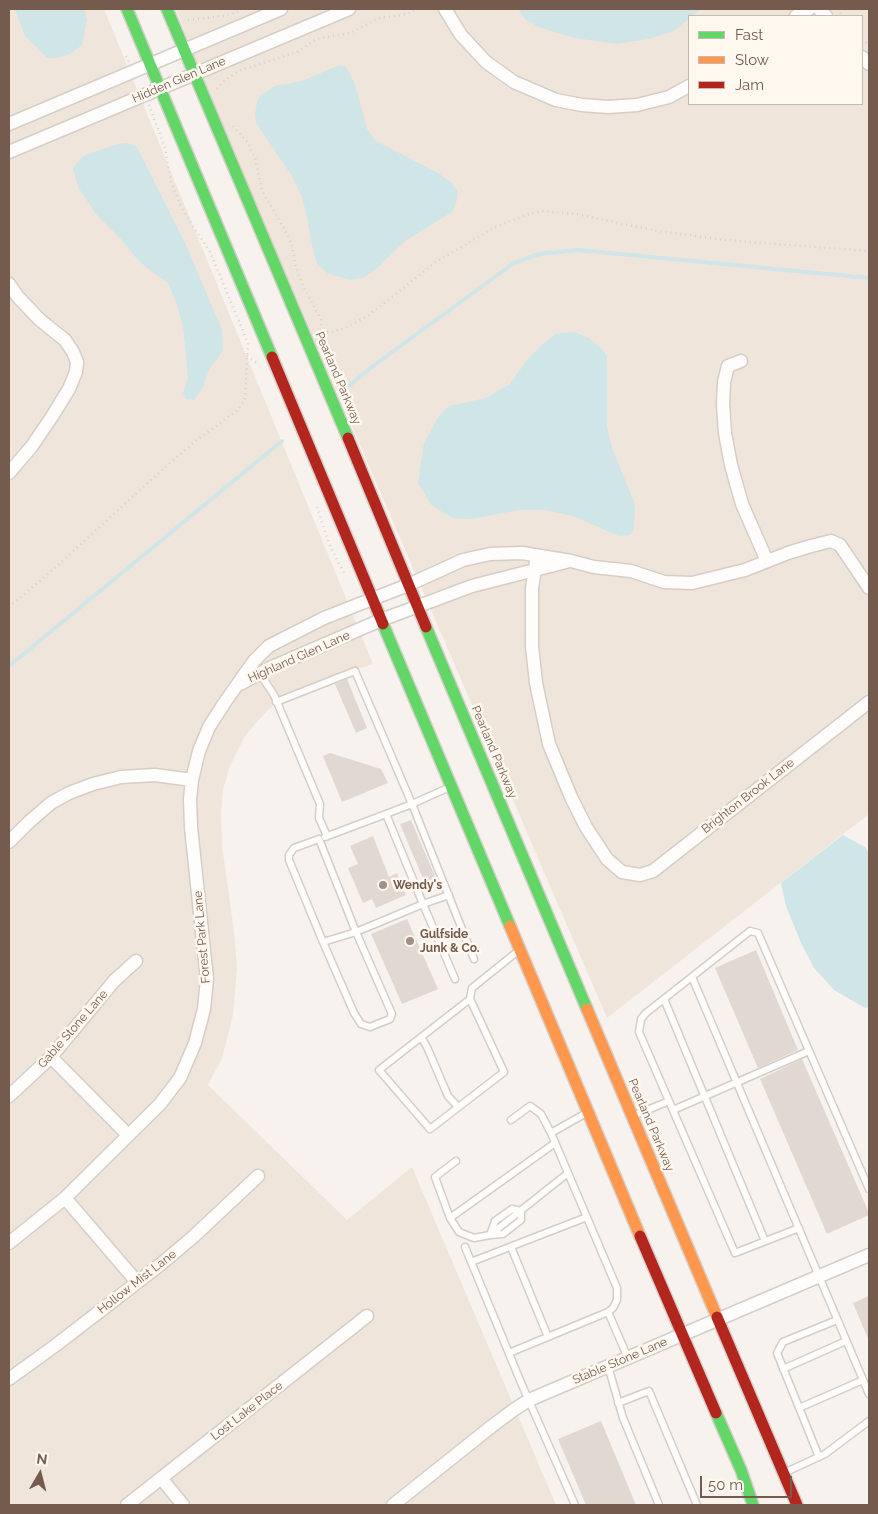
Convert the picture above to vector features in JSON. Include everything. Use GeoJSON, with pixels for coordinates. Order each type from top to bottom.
{"type":"FeatureCollection","features":[{"type":"Feature","properties":{"kind":"main road"},"geometry":{"type":"LineString","coordinates":[[127,9],[372,598],[682,1334],[742,1470],[754,1505]]}},
{"type":"Feature","properties":{"kind":"main road","name":"Pearland Parkway"},"geometry":{"type":"LineString","coordinates":[[167,9],[796,1505]]}},
{"type":"Feature","properties":{"kind":"street","name":"Hidden Glen Lane"},"geometry":{"type":"LineString","coordinates":[[9,124],[281,9]]}},
{"type":"Feature","properties":{"kind":"street","name":"Hidden Glen Lane"},"geometry":{"type":"LineString","coordinates":[[9,152],[349,9]]}},
{"type":"Feature","properties":{"kind":"street"},"geometry":{"type":"LineString","coordinates":[[445,9],[461,35],[486,62],[514,82],[556,100],[608,107],[637,104],[669,97],[688,87]]}},
{"type":"Feature","properties":{"kind":"street"},"geometry":{"type":"LineString","coordinates":[[798,15],[809,9]]}},
{"type":"Feature","properties":{"kind":"street"},"geometry":{"type":"LineString","coordinates":[[9,284],[18,297],[40,320],[65,340],[77,362],[76,372],[69,389],[32,446],[9,473]]}},
{"type":"Feature","properties":{"kind":"street"},"geometry":{"type":"LineString","coordinates":[[741,361],[728,366],[724,382],[722,404],[725,433],[731,465],[742,504],[767,561]]}},
{"type":"Feature","properties":{"kind":"street","name":"Highland Glen Lane"},"geometry":{"type":"LineString","coordinates":[[237,685],[254,661],[270,646],[324,618],[408,585],[463,560],[490,554],[522,553],[631,572],[664,582],[692,583],[737,572],[811,546],[831,541],[840,544],[869,588]]}},
{"type":"Feature","properties":{"kind":"street"},"geometry":{"type":"LineString","coordinates":[[536,571],[537,556]]}},
{"type":"Feature","properties":{"kind":"street","name":"Highland Glen Lane"},"geometry":{"type":"LineString","coordinates":[[237,685],[417,606],[502,577],[536,571],[571,561]]}},
{"type":"Feature","properties":{"kind":"street","name":"Brighton Brook Lane"},"geometry":{"type":"LineString","coordinates":[[536,571],[532,588],[532,646],[536,683],[550,744],[571,798],[586,827],[606,859],[622,872],[640,875],[653,871],[869,702]]}},
{"type":"Feature","properties":{"kind":"street","name":"Forest Park Lane"},"geometry":{"type":"LineString","coordinates":[[9,1243],[65,1198],[160,1104],[180,1078],[195,1043],[204,1009],[207,979],[191,827],[190,799],[192,780],[199,751],[209,727],[237,685]]}},
{"type":"Feature","properties":{"kind":"street"},"geometry":{"type":"LineString","coordinates":[[9,842],[51,803],[69,793],[93,784],[121,777],[155,775],[192,780]]}},
{"type":"Feature","properties":{"kind":"street","name":"Gable Stone Lane"},"geometry":{"type":"LineString","coordinates":[[9,1096],[51,1057],[114,981],[136,961]]}},
{"type":"Feature","properties":{"kind":"street"},"geometry":{"type":"LineString","coordinates":[[51,1057],[128,1135]]}},
{"type":"Feature","properties":{"kind":"street","name":"Hollow Mist Lane"},"geometry":{"type":"LineString","coordinates":[[9,1379],[137,1282],[193,1236],[258,1176]]}},
{"type":"Feature","properties":{"kind":"street"},"geometry":{"type":"LineString","coordinates":[[65,1198],[137,1282]]}},
{"type":"Feature","properties":{"kind":"street","name":"Stable Stone Lane"},"geometry":{"type":"LineString","coordinates":[[393,1505],[514,1409],[529,1400],[869,1256]]}},
{"type":"Feature","properties":{"kind":"street","name":"Lost Lake Place"},"geometry":{"type":"LineString","coordinates":[[127,1505],[367,1316]]}},
{"type":"Feature","properties":{"kind":"street"},"geometry":{"type":"LineString","coordinates":[[161,1478],[183,1505]]}},
{"type":"Feature","properties":{"kind":"lane"},"geometry":{"type":"LineString","coordinates":[[276,702],[355,670],[412,804],[474,959]]}},
{"type":"Feature","properties":{"kind":"lane"},"geometry":{"type":"LineString","coordinates":[[260,674],[276,702],[320,804],[319,818],[328,836]]}},
{"type":"Feature","properties":{"kind":"lane"},"geometry":{"type":"LineString","coordinates":[[319,839],[356,932],[392,1014],[390,1018],[378,1024],[370,1026],[361,1024],[354,1013],[289,860],[290,855],[294,848],[452,787]]}},
{"type":"Feature","properties":{"kind":"lane"},"geometry":{"type":"LineString","coordinates":[[386,814],[455,979]]}},
{"type":"Feature","properties":{"kind":"lane"},"geometry":{"type":"LineString","coordinates":[[323,942],[356,932],[449,895]]}},
{"type":"Feature","properties":{"kind":"lane"},"geometry":{"type":"LineString","coordinates":[[799,1228],[735,1253],[639,1032],[641,1019],[750,931],[758,933],[869,1189]]}},
{"type":"Feature","properties":{"kind":"lane"},"geometry":{"type":"LineString","coordinates":[[470,998],[379,1070],[430,1130],[504,1072],[470,998],[472,988],[520,949]]}},
{"type":"Feature","properties":{"kind":"lane"},"geometry":{"type":"LineString","coordinates":[[692,977],[869,1394]]}},
{"type":"Feature","properties":{"kind":"lane"},"geometry":{"type":"LineString","coordinates":[[664,999],[765,1241]]}},
{"type":"Feature","properties":{"kind":"lane"},"geometry":{"type":"LineString","coordinates":[[420,1037],[427,1047],[448,1096],[458,1107]]}},
{"type":"Feature","properties":{"kind":"lane"},"geometry":{"type":"LineString","coordinates":[[673,1110],[809,1051]]}},
{"type":"Feature","properties":{"kind":"lane"},"geometry":{"type":"LineString","coordinates":[[632,1116],[669,1101]]}},
{"type":"Feature","properties":{"kind":"lane"},"geometry":{"type":"LineString","coordinates":[[509,1353],[608,1312],[613,1308],[617,1300],[616,1288],[587,1217],[556,1143],[541,1114],[530,1106],[511,1120]]}},
{"type":"Feature","properties":{"kind":"lane"},"geometry":{"type":"LineString","coordinates":[[551,1132],[589,1112]]}},
{"type":"Feature","properties":{"kind":"lane"},"geometry":{"type":"LineString","coordinates":[[450,1218],[556,1143]]}},
{"type":"Feature","properties":{"kind":"lane"},"geometry":{"type":"LineString","coordinates":[[456,1161],[435,1177],[450,1218],[460,1232],[474,1238],[490,1235],[568,1173]]}},
{"type":"Feature","properties":{"kind":"lane"},"geometry":{"type":"LineString","coordinates":[[472,1262],[587,1217]]}},
{"type":"Feature","properties":{"kind":"lane"},"geometry":{"type":"LineString","coordinates":[[510,1246],[548,1337]]}},
{"type":"Feature","properties":{"kind":"lane"},"geometry":{"type":"LineString","coordinates":[[465,1247],[575,1505]]}},
{"type":"Feature","properties":{"kind":"lane"},"geometry":{"type":"LineString","coordinates":[[608,1312],[628,1358]]}},
{"type":"Feature","properties":{"kind":"lane"},"geometry":{"type":"LineString","coordinates":[[819,1457],[777,1353],[783,1342],[837,1320]]}},
{"type":"Feature","properties":{"kind":"lane"},"geometry":{"type":"LineString","coordinates":[[783,1369],[846,1341]]}},
{"type":"Feature","properties":{"kind":"lane"},"geometry":{"type":"LineString","coordinates":[[608,1366],[618,1403],[659,1505]]}},
{"type":"Feature","properties":{"kind":"lane"},"geometry":{"type":"LineString","coordinates":[[799,1408],[863,1380]]}},
{"type":"Feature","properties":{"kind":"lane"},"geometry":{"type":"LineString","coordinates":[[618,1403],[649,1391],[697,1505]]}},
{"type":"Feature","properties":{"kind":"lane"},"geometry":{"type":"LineString","coordinates":[[783,1473],[819,1457],[869,1421]]}},
{"type":"Feature","properties":{"kind":"path"},"geometry":{"type":"LineString","coordinates":[[184,20],[223,16],[248,9]]}},
{"type":"Feature","properties":{"kind":"path"},"geometry":{"type":"LineString","coordinates":[[214,92],[226,80],[241,70],[297,52],[316,39],[350,33],[379,18],[407,14],[417,9]]}},
{"type":"Feature","properties":{"kind":"path"},"geometry":{"type":"LineString","coordinates":[[126,56],[134,71]]}},
{"type":"Feature","properties":{"kind":"path"},"geometry":{"type":"LineString","coordinates":[[9,608],[163,469],[197,440],[239,409],[245,398],[248,343],[210,252],[182,209],[170,182],[165,148],[144,94]]}},
{"type":"Feature","properties":{"kind":"path"},"geometry":{"type":"LineString","coordinates":[[322,332],[332,332],[345,328],[369,316],[436,262],[493,228],[541,211],[576,214],[657,231],[715,238],[869,251]]}},
{"type":"Feature","properties":{"kind":"shaded area"},"geometry":{"type":"Polygon","coordinates":[[[9,9],[104,9],[373,664],[308,685],[282,697],[245,736],[230,766],[223,789],[221,813],[222,846],[234,931],[237,968],[233,1015],[222,1058],[208,1085],[347,1220],[412,1167],[556,1505],[9,1505],[9,9]]]}},
{"type":"Feature","properties":{"kind":"shaded area"},"geometry":{"type":"Polygon","coordinates":[[[15,9],[84,9],[87,20],[82,45],[70,54],[58,58],[47,58],[25,36],[15,9]]]}},
{"type":"Feature","properties":{"kind":"shaded area"},"geometry":{"type":"Polygon","coordinates":[[[176,9],[869,9],[869,814],[607,1018],[210,97],[176,9]]]}},
{"type":"Feature","properties":{"kind":"shaded area"},"geometry":{"type":"Polygon","coordinates":[[[518,9],[701,9],[693,15],[688,15],[688,20],[674,31],[648,39],[617,44],[575,38],[538,27],[525,19],[518,9]]]}},
{"type":"Feature","properties":{"kind":"shaded area"},"geometry":{"type":"Polygon","coordinates":[[[340,65],[348,70],[355,84],[367,129],[376,141],[438,173],[451,182],[458,192],[456,204],[452,212],[405,241],[374,271],[362,278],[350,280],[327,273],[317,263],[302,197],[292,176],[256,123],[255,114],[260,96],[275,86],[302,81],[340,65]]]}},
{"type":"Feature","properties":{"kind":"shaded area"},"geometry":{"type":"Polygon","coordinates":[[[126,143],[135,145],[139,151],[186,245],[222,330],[223,351],[209,370],[203,387],[194,400],[186,399],[183,393],[188,377],[183,326],[168,283],[137,259],[120,238],[96,214],[78,187],[73,168],[83,156],[126,143]]]}},
{"type":"Feature","properties":{"kind":"shaded area"},"geometry":{"type":"Polygon","coordinates":[[[574,332],[589,338],[607,356],[607,427],[612,448],[635,504],[634,529],[630,535],[619,536],[573,516],[545,510],[519,510],[471,519],[453,518],[432,506],[418,483],[424,443],[438,417],[449,406],[486,398],[510,384],[527,360],[555,334],[574,332]]]}},
{"type":"Feature","properties":{"kind":"shaded area"},"geometry":{"type":"Polygon","coordinates":[[[843,835],[865,847],[869,854],[869,1007],[865,1008],[834,990],[814,968],[801,943],[786,906],[781,883],[843,835]]]}},
{"type":"Feature","properties":{"kind":"building"},"geometry":{"type":"Polygon","coordinates":[[[347,679],[367,728],[356,733],[335,684],[347,679]]]}},
{"type":"Feature","properties":{"kind":"building"},"geometry":{"type":"Polygon","coordinates":[[[330,753],[381,769],[388,783],[342,802],[323,756],[330,753]]]}},
{"type":"Feature","properties":{"kind":"building"},"geometry":{"type":"Polygon","coordinates":[[[411,820],[438,883],[427,888],[400,824],[411,820]]]}},
{"type":"Feature","properties":{"kind":"building"},"geometry":{"type":"Polygon","coordinates":[[[373,836],[389,877],[397,873],[406,895],[376,908],[372,899],[363,903],[348,868],[358,864],[350,846],[373,836]]]}},
{"type":"Feature","properties":{"kind":"building"},"geometry":{"type":"Polygon","coordinates":[[[407,919],[438,989],[402,1004],[371,934],[407,919]]]}},
{"type":"Feature","properties":{"kind":"building"},"geometry":{"type":"Polygon","coordinates":[[[756,950],[798,1050],[758,1068],[715,968],[756,950]]]}},
{"type":"Feature","properties":{"kind":"building"},"geometry":{"type":"Polygon","coordinates":[[[802,1059],[869,1213],[869,1215],[827,1234],[760,1079],[802,1059]]]}},
{"type":"Feature","properties":{"kind":"building"},"geometry":{"type":"Polygon","coordinates":[[[869,1296],[869,1341],[853,1303],[869,1296]]]}},
{"type":"Feature","properties":{"kind":"building"},"geometry":{"type":"Polygon","coordinates":[[[601,1421],[636,1505],[586,1505],[558,1439],[601,1421]]]}},
{"type":"Feature","properties":{"kind":"waterway"},"geometry":{"type":"LineString","coordinates":[[345,389],[373,366],[514,263],[539,254],[578,250],[869,278]]}},
{"type":"Feature","properties":{"kind":"waterway"},"geometry":{"type":"LineString","coordinates":[[9,666],[282,441]]}},
{"type":"Feature","properties":{"kind":"traffic: fast"},"geometry":{"type":"LineString","coordinates":[[127,9],[272,357]]}},
{"type":"Feature","properties":{"kind":"traffic: fast"},"geometry":{"type":"LineString","coordinates":[[167,9],[348,438]]}},
{"type":"Feature","properties":{"kind":"traffic: fast"},"geometry":{"type":"LineString","coordinates":[[383,624],[510,926]]}},
{"type":"Feature","properties":{"kind":"traffic: fast"},"geometry":{"type":"LineString","coordinates":[[426,627],[587,1009]]}},
{"type":"Feature","properties":{"kind":"traffic: fast"},"geometry":{"type":"LineString","coordinates":[[716,1413],[741,1470],[753,1505]]}},
{"type":"Feature","properties":{"kind":"traffic: slow"},"geometry":{"type":"LineString","coordinates":[[510,926],[640,1236]]}},
{"type":"Feature","properties":{"kind":"traffic: slow"},"geometry":{"type":"LineString","coordinates":[[587,1009],[717,1317]]}},
{"type":"Feature","properties":{"kind":"traffic: jam"},"geometry":{"type":"LineString","coordinates":[[272,357],[383,624]]}},
{"type":"Feature","properties":{"kind":"traffic: jam"},"geometry":{"type":"LineString","coordinates":[[348,438],[426,627]]}},
{"type":"Feature","properties":{"kind":"traffic: jam"},"geometry":{"type":"LineString","coordinates":[[640,1236],[716,1413]]}},
{"type":"Feature","properties":{"kind":"traffic: jam"},"geometry":{"type":"LineString","coordinates":[[717,1317],[797,1505]]}},
{"type":"Feature","properties":{"kind":"place","name":"Wendy's"},"geometry":{"type":"Point","coordinates":[383,885]}},
{"type":"Feature","properties":{"kind":"place","name":"Gulfside Junk & Co."},"geometry":{"type":"Point","coordinates":[410,941]}}]}
